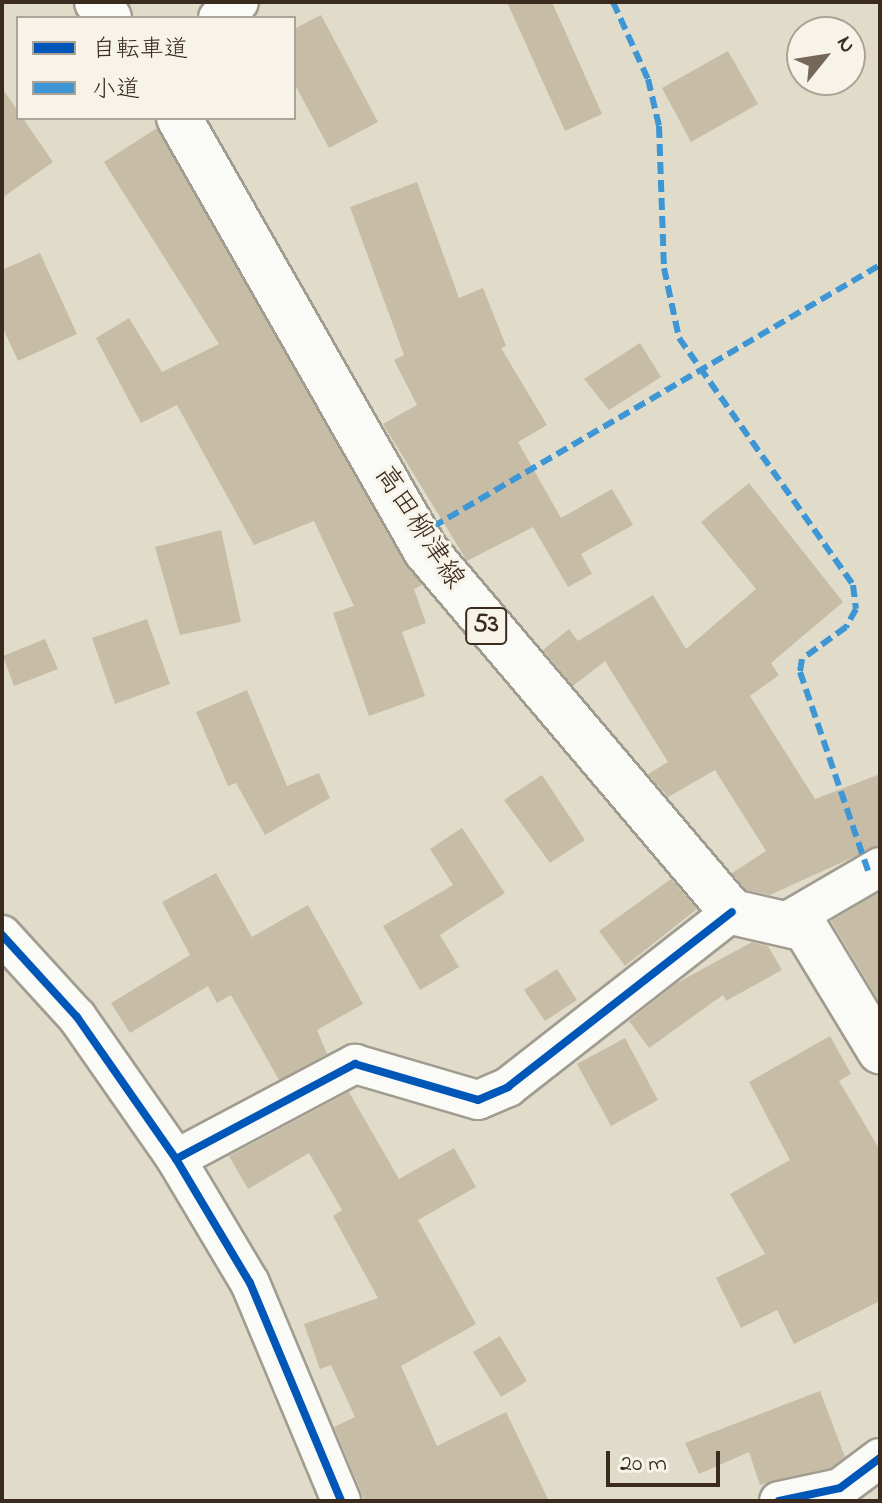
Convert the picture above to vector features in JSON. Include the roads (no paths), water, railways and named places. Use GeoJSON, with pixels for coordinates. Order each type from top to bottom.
{"type":"FeatureCollection","features":[{"type":"Feature","properties":{"kind":"main road","name":"高田柳津線"},"geometry":{"type":"LineString","coordinates":[[180,120],[426,551],[732,912]]}},
{"type":"Feature","properties":{"kind":"main road"},"geometry":{"type":"LineString","coordinates":[[732,912],[806,929],[880,1051]]}},
{"type":"Feature","properties":{"kind":"street"},"geometry":{"type":"LineString","coordinates":[[221,16],[239,2]]}},
{"type":"Feature","properties":{"kind":"street"},"geometry":{"type":"LineString","coordinates":[[782,924],[880,867]]}},
{"type":"Feature","properties":{"kind":"street"},"geometry":{"type":"LineString","coordinates":[[176,1159],[355,1064],[478,1100],[508,1087],[732,912]]}},
{"type":"Feature","properties":{"kind":"street"},"geometry":{"type":"LineString","coordinates":[[2,935],[77,1017],[176,1159],[250,1283],[341,1501]]}},
{"type":"Feature","properties":{"kind":"street"},"geometry":{"type":"LineString","coordinates":[[779,1501],[840,1488],[880,1458]]}}]}
